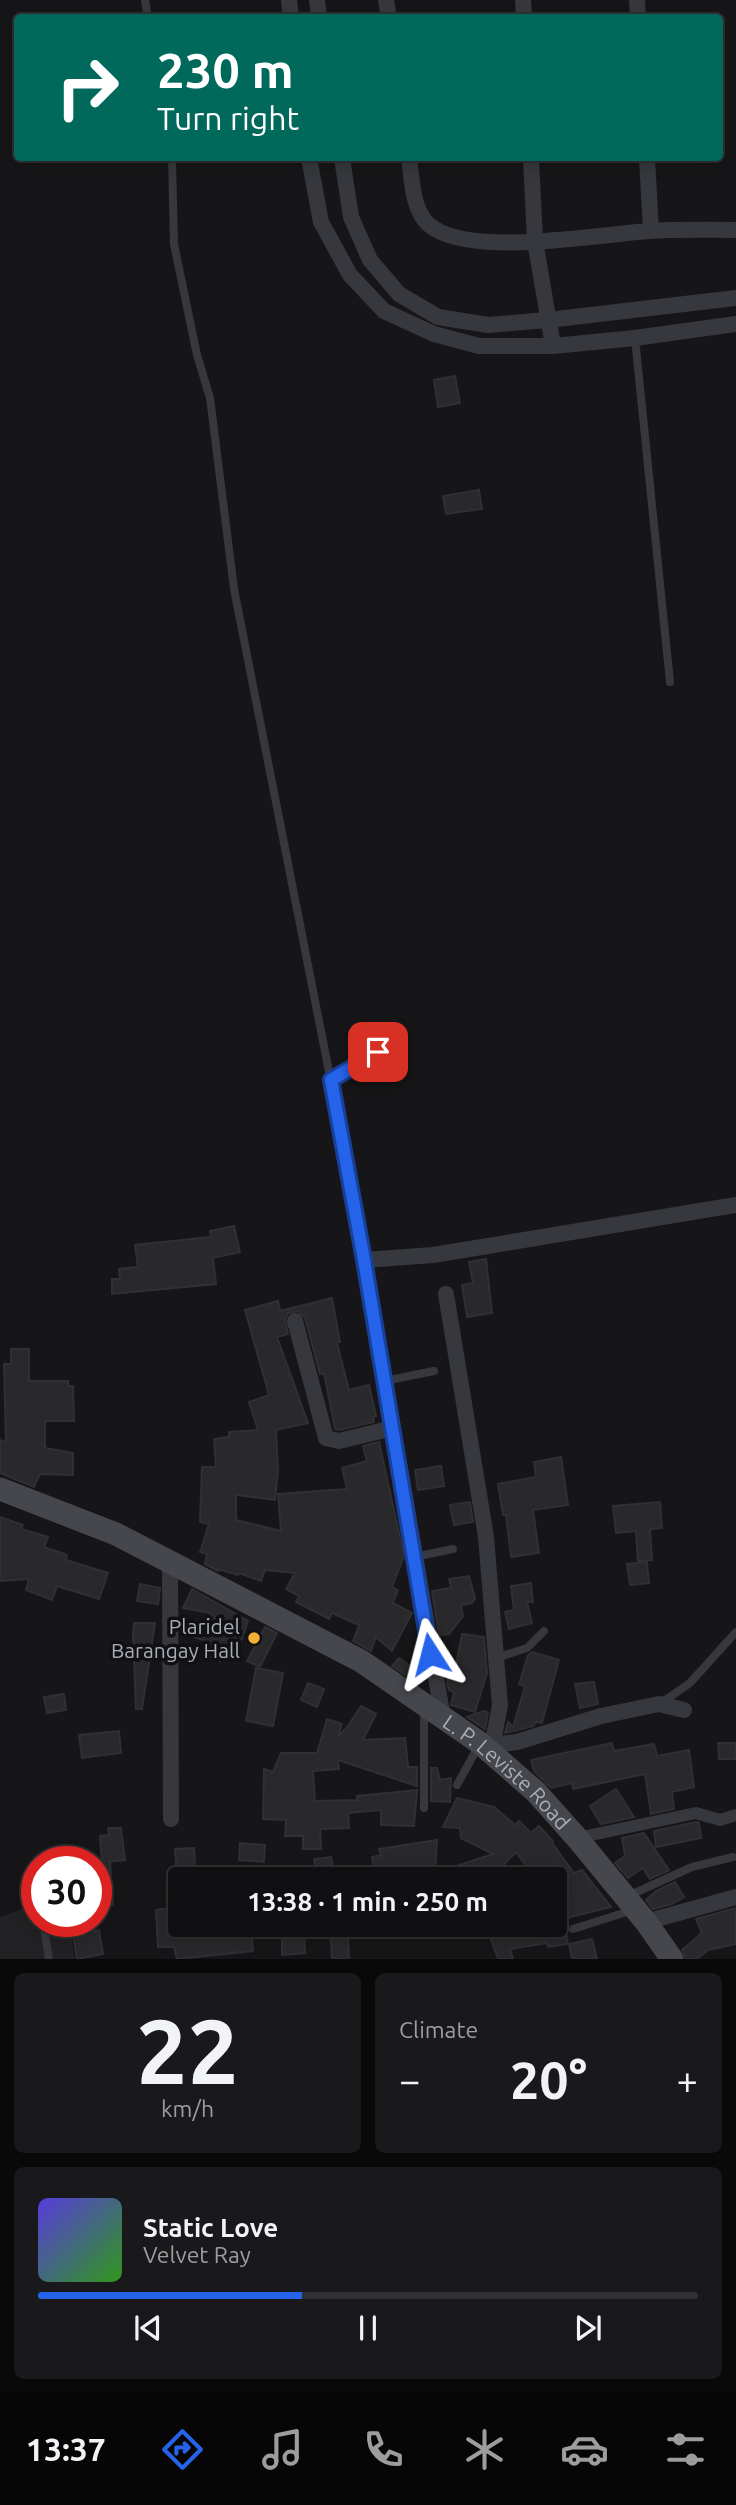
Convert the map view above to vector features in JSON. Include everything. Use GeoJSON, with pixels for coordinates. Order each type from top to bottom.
{"type":"FeatureCollection","features":[{"type":"Feature","properties":{"kind":"main road","name":"L. P. Leviste Road"},"geometry":{"type":"LineString","coordinates":[[0,1489],[116,1534],[361,1661],[488,1747],[536,1792],[577,1838],[672,1959]]}},
{"type":"Feature","properties":{"kind":"street"},"geometry":{"type":"LineString","coordinates":[[310,161],[321,222],[350,275],[384,311],[434,334],[479,346],[553,346],[736,324]]}},
{"type":"Feature","properties":{"kind":"street"},"geometry":{"type":"LineString","coordinates":[[342,161],[351,217],[370,260],[399,294],[438,317],[488,325],[736,298]]}},
{"type":"Feature","properties":{"kind":"street"},"geometry":{"type":"LineString","coordinates":[[409,161],[414,192],[422,217],[443,234],[471,239],[535,241],[651,231],[736,230]]}},
{"type":"Feature","properties":{"kind":"street"},"geometry":{"type":"LineString","coordinates":[[531,161],[535,241],[553,346]]}},
{"type":"Feature","properties":{"kind":"street"},"geometry":{"type":"LineString","coordinates":[[647,161],[651,231]]}},
{"type":"Feature","properties":{"kind":"street"},"geometry":{"type":"LineString","coordinates":[[433,1712],[414,1557],[364,1260],[433,1255],[736,1205]]}},
{"type":"Feature","properties":{"kind":"street"},"geometry":{"type":"LineString","coordinates":[[446,1294],[486,1536],[500,1705],[488,1747],[517,1742],[601,1716],[659,1704],[684,1710]]}},
{"type":"Feature","properties":{"kind":"street"},"geometry":{"type":"LineString","coordinates":[[295,1321],[326,1438],[339,1441],[393,1428]]}},
{"type":"Feature","properties":{"kind":"street"},"geometry":{"type":"LineString","coordinates":[[170,1562],[171,1819]]}},
{"type":"Feature","properties":{"kind":"street"},"geometry":{"type":"LineString","coordinates":[[577,1838],[696,1813],[720,1820],[736,1815]]}},
{"type":"Feature","properties":{"kind":"street"},"geometry":{"type":"LineString","coordinates":[[635,1909],[736,1897]]}},
{"type":"Feature","properties":{"kind":"lane"},"geometry":{"type":"LineString","coordinates":[[172,161],[174,244],[210,398],[234,589],[364,1260]]}},
{"type":"Feature","properties":{"kind":"lane"},"geometry":{"type":"LineString","coordinates":[[635,338],[670,682]]}},
{"type":"Feature","properties":{"kind":"lane"},"geometry":{"type":"LineString","coordinates":[[331,1080],[378,1052]]}},
{"type":"Feature","properties":{"kind":"lane"},"geometry":{"type":"LineString","coordinates":[[384,1381],[434,1371]]}},
{"type":"Feature","properties":{"kind":"lane"},"geometry":{"type":"LineString","coordinates":[[414,1557],[453,1549]]}},
{"type":"Feature","properties":{"kind":"lane"},"geometry":{"type":"LineString","coordinates":[[496,1658],[527,1648],[544,1631]]}},
{"type":"Feature","properties":{"kind":"lane"},"geometry":{"type":"LineString","coordinates":[[659,1704],[690,1683],[736,1632]]}},
{"type":"Feature","properties":{"kind":"lane"},"geometry":{"type":"LineString","coordinates":[[424,1808],[433,1712]]}},
{"type":"Feature","properties":{"kind":"lane"},"geometry":{"type":"LineString","coordinates":[[457,1785],[488,1747]]}},
{"type":"Feature","properties":{"kind":"lane"},"geometry":{"type":"LineString","coordinates":[[573,1929],[635,1909],[692,1867],[733,1857]]}},
{"type":"Feature","properties":{"kind":"lane"},"geometry":{"type":"LineString","coordinates":[[45,1937],[48,1959]]}},
{"type":"Feature","properties":{"kind":"shaded area"},"geometry":{"type":"Polygon","coordinates":[[[21,1909],[21,1937],[71,1937],[75,1959],[0,1959],[0,1917],[21,1909]]]}},
{"type":"Feature","properties":{"kind":"building"},"geometry":{"type":"Polygon","coordinates":[[[455,376],[460,403],[438,407],[434,380],[455,376]]]}},
{"type":"Feature","properties":{"kind":"building"},"geometry":{"type":"Polygon","coordinates":[[[479,490],[482,509],[446,514],[443,496],[479,490]]]}},
{"type":"Feature","properties":{"kind":"building"},"geometry":{"type":"Polygon","coordinates":[[[234,1226],[240,1252],[213,1258],[216,1284],[112,1294],[112,1279],[120,1279],[119,1269],[138,1267],[135,1245],[211,1237],[210,1231],[234,1226]]]}},
{"type":"Feature","properties":{"kind":"building"},"geometry":{"type":"Polygon","coordinates":[[[486,1259],[492,1313],[467,1317],[462,1285],[473,1283],[469,1262],[486,1259]]]}},
{"type":"Feature","properties":{"kind":"building"},"geometry":{"type":"Polygon","coordinates":[[[332,1298],[340,1342],[337,1343],[349,1390],[369,1385],[376,1416],[373,1417],[374,1422],[335,1429],[324,1373],[320,1374],[305,1318],[298,1311],[288,1313],[285,1319],[288,1334],[277,1337],[308,1423],[276,1430],[278,1471],[275,1500],[236,1495],[236,1520],[281,1531],[278,1494],[347,1489],[342,1468],[367,1461],[363,1446],[379,1442],[404,1556],[392,1587],[398,1590],[393,1603],[412,1613],[392,1651],[376,1637],[371,1651],[353,1641],[359,1625],[332,1613],[329,1619],[296,1602],[299,1596],[286,1589],[295,1573],[265,1570],[261,1581],[239,1573],[218,1571],[205,1564],[207,1554],[200,1552],[209,1524],[200,1522],[202,1467],[216,1467],[214,1439],[229,1437],[229,1432],[258,1430],[249,1402],[269,1395],[245,1310],[278,1301],[280,1311],[332,1298]]]}},
{"type":"Feature","properties":{"kind":"building"},"geometry":{"type":"Polygon","coordinates":[[[11,1349],[29,1349],[29,1381],[68,1381],[68,1386],[73,1386],[74,1421],[45,1421],[45,1448],[73,1453],[73,1475],[40,1474],[34,1487],[0,1473],[0,1440],[6,1442],[4,1364],[11,1364],[11,1349]]]}},
{"type":"Feature","properties":{"kind":"building"},"geometry":{"type":"Polygon","coordinates":[[[561,1457],[568,1505],[533,1510],[539,1553],[511,1557],[506,1515],[503,1515],[498,1484],[536,1477],[534,1462],[561,1457]]]}},
{"type":"Feature","properties":{"kind":"building"},"geometry":{"type":"Polygon","coordinates":[[[441,1466],[444,1486],[418,1490],[415,1470],[441,1466]]]}},
{"type":"Feature","properties":{"kind":"building"},"geometry":{"type":"Polygon","coordinates":[[[470,1502],[473,1522],[454,1525],[450,1505],[470,1502]]]}},
{"type":"Feature","properties":{"kind":"building"},"geometry":{"type":"Polygon","coordinates":[[[660,1502],[662,1528],[650,1529],[652,1560],[638,1561],[636,1531],[616,1533],[613,1506],[660,1502]]]}},
{"type":"Feature","properties":{"kind":"building"},"geometry":{"type":"Polygon","coordinates":[[[0,1517],[23,1525],[21,1529],[48,1537],[44,1547],[67,1555],[66,1560],[108,1573],[99,1599],[57,1586],[52,1600],[26,1590],[29,1579],[0,1581],[0,1517]]]}},
{"type":"Feature","properties":{"kind":"building"},"geometry":{"type":"Polygon","coordinates":[[[647,1562],[649,1583],[630,1585],[627,1564],[647,1562]]]}},
{"type":"Feature","properties":{"kind":"building"},"geometry":{"type":"Polygon","coordinates":[[[469,1576],[475,1598],[472,1603],[461,1605],[463,1616],[449,1634],[439,1635],[432,1591],[451,1588],[449,1579],[469,1576]]]}},
{"type":"Feature","properties":{"kind":"building"},"geometry":{"type":"Polygon","coordinates":[[[531,1583],[533,1602],[527,1602],[532,1623],[509,1629],[505,1612],[514,1610],[511,1586],[531,1583]]]}},
{"type":"Feature","properties":{"kind":"building"},"geometry":{"type":"Polygon","coordinates":[[[140,1584],[160,1588],[158,1604],[137,1601],[140,1584]]]}},
{"type":"Feature","properties":{"kind":"building"},"geometry":{"type":"Polygon","coordinates":[[[192,1589],[248,1621],[236,1655],[226,1650],[220,1661],[204,1654],[211,1643],[181,1632],[181,1622],[210,1621],[210,1613],[183,1608],[192,1589]]]}},
{"type":"Feature","properties":{"kind":"building"},"geometry":{"type":"Polygon","coordinates":[[[134,1623],[155,1623],[142,1709],[136,1709],[134,1623]]]}},
{"type":"Feature","properties":{"kind":"building"},"geometry":{"type":"Polygon","coordinates":[[[265,1627],[277,1633],[260,1667],[247,1661],[265,1627]]]}},
{"type":"Feature","properties":{"kind":"building"},"geometry":{"type":"Polygon","coordinates":[[[462,1634],[484,1637],[487,1673],[475,1712],[451,1705],[454,1692],[449,1690],[447,1682],[452,1666],[456,1666],[462,1634]]]}},
{"type":"Feature","properties":{"kind":"building"},"geometry":{"type":"Polygon","coordinates":[[[532,1652],[559,1660],[542,1723],[535,1722],[534,1726],[505,1733],[508,1722],[513,1727],[525,1686],[519,1684],[528,1655],[532,1652]]]}},
{"type":"Feature","properties":{"kind":"building"},"geometry":{"type":"Polygon","coordinates":[[[399,1658],[421,1674],[415,1681],[392,1666],[399,1658]]]}},
{"type":"Feature","properties":{"kind":"building"},"geometry":{"type":"Polygon","coordinates":[[[256,1668],[283,1673],[273,1726],[246,1721],[256,1668]]]}},
{"type":"Feature","properties":{"kind":"building"},"geometry":{"type":"Polygon","coordinates":[[[594,1682],[598,1704],[580,1708],[575,1684],[594,1682]]]}},
{"type":"Feature","properties":{"kind":"building"},"geometry":{"type":"Polygon","coordinates":[[[308,1683],[324,1689],[317,1707],[301,1700],[308,1683]]]}},
{"type":"Feature","properties":{"kind":"building"},"geometry":{"type":"Polygon","coordinates":[[[64,1694],[66,1710],[47,1713],[44,1697],[64,1694]]]}},
{"type":"Feature","properties":{"kind":"building"},"geometry":{"type":"Polygon","coordinates":[[[361,1706],[376,1714],[363,1740],[405,1738],[408,1767],[417,1767],[417,1786],[338,1760],[339,1769],[313,1771],[315,1801],[357,1800],[357,1796],[417,1790],[414,1826],[381,1825],[381,1810],[348,1813],[349,1828],[320,1829],[321,1849],[303,1849],[303,1836],[285,1836],[286,1820],[263,1819],[264,1769],[273,1772],[281,1753],[317,1753],[327,1719],[342,1724],[338,1737],[361,1706]]]}},
{"type":"Feature","properties":{"kind":"building"},"geometry":{"type":"Polygon","coordinates":[[[484,1711],[488,1713],[485,1729],[467,1717],[484,1711]]]}},
{"type":"Feature","properties":{"kind":"building"},"geometry":{"type":"Polygon","coordinates":[[[119,1731],[121,1753],[82,1758],[79,1735],[119,1731]]]}},
{"type":"Feature","properties":{"kind":"building"},"geometry":{"type":"Polygon","coordinates":[[[612,1743],[614,1751],[654,1744],[657,1756],[689,1750],[694,1787],[672,1792],[674,1809],[651,1814],[645,1774],[573,1789],[572,1783],[551,1788],[534,1771],[531,1760],[612,1743]]]}},
{"type":"Feature","properties":{"kind":"building"},"geometry":{"type":"Polygon","coordinates":[[[718,1743],[736,1743],[736,1759],[719,1759],[718,1743]]]}},
{"type":"Feature","properties":{"kind":"building"},"geometry":{"type":"Polygon","coordinates":[[[431,1768],[437,1768],[440,1780],[451,1778],[450,1802],[431,1801],[431,1768]]]}},
{"type":"Feature","properties":{"kind":"building"},"geometry":{"type":"Polygon","coordinates":[[[616,1789],[634,1817],[601,1824],[590,1806],[616,1789]]]}},
{"type":"Feature","properties":{"kind":"building"},"geometry":{"type":"Polygon","coordinates":[[[457,1798],[494,1807],[515,1825],[519,1821],[531,1833],[539,1826],[553,1841],[574,1873],[582,1870],[611,1907],[567,1918],[567,1867],[527,1867],[516,1852],[502,1867],[453,1867],[493,1854],[461,1838],[460,1828],[443,1827],[457,1798]]]}},
{"type":"Feature","properties":{"kind":"building"},"geometry":{"type":"Polygon","coordinates":[[[699,1823],[701,1838],[656,1847],[654,1831],[699,1823]]]}},
{"type":"Feature","properties":{"kind":"building"},"geometry":{"type":"Polygon","coordinates":[[[108,1828],[121,1828],[125,1860],[112,1862],[112,1846],[101,1846],[100,1836],[109,1835],[108,1828]]]}},
{"type":"Feature","properties":{"kind":"building"},"geometry":{"type":"Polygon","coordinates":[[[644,1833],[669,1870],[650,1879],[643,1868],[628,1878],[615,1863],[625,1856],[622,1838],[644,1833]]]}},
{"type":"Feature","properties":{"kind":"building"},"geometry":{"type":"Polygon","coordinates":[[[437,1840],[435,1867],[373,1867],[372,1857],[381,1855],[379,1849],[437,1840]]]}},
{"type":"Feature","properties":{"kind":"building"},"geometry":{"type":"Polygon","coordinates":[[[240,1843],[265,1845],[264,1862],[239,1860],[240,1843]]]}},
{"type":"Feature","properties":{"kind":"building"},"geometry":{"type":"Polygon","coordinates":[[[194,1848],[195,1867],[176,1867],[175,1849],[194,1848]]]}},
{"type":"Feature","properties":{"kind":"building"},"geometry":{"type":"Polygon","coordinates":[[[331,1857],[333,1867],[315,1867],[314,1859],[331,1857]]]}},
{"type":"Feature","properties":{"kind":"building"},"geometry":{"type":"Polygon","coordinates":[[[675,1882],[684,1897],[672,1904],[653,1909],[646,1900],[656,1891],[675,1882]]]}},
{"type":"Feature","properties":{"kind":"building"},"geometry":{"type":"Polygon","coordinates":[[[168,1908],[168,1937],[252,1937],[253,1951],[177,1959],[174,1947],[158,1947],[156,1910],[168,1908]]]}},
{"type":"Feature","properties":{"kind":"building"},"geometry":{"type":"Polygon","coordinates":[[[736,1908],[736,1944],[708,1950],[697,1959],[686,1959],[682,1950],[702,1933],[696,1919],[736,1908]]]}},
{"type":"Feature","properties":{"kind":"building"},"geometry":{"type":"Polygon","coordinates":[[[73,1937],[100,1937],[103,1954],[77,1959],[73,1937]]]}},
{"type":"Feature","properties":{"kind":"building"},"geometry":{"type":"Polygon","coordinates":[[[282,1937],[304,1937],[305,1953],[282,1955],[282,1937]]]}},
{"type":"Feature","properties":{"kind":"building"},"geometry":{"type":"Polygon","coordinates":[[[331,1937],[357,1937],[348,1938],[349,1959],[332,1959],[331,1937]]]}},
{"type":"Feature","properties":{"kind":"building"},"geometry":{"type":"Polygon","coordinates":[[[490,1937],[567,1937],[568,1944],[548,1947],[547,1943],[510,1949],[513,1959],[498,1959],[490,1937]]]}},
{"type":"Feature","properties":{"kind":"building"},"geometry":{"type":"Polygon","coordinates":[[[592,1939],[597,1959],[572,1959],[569,1944],[592,1939]]]}},
{"type":"Feature","properties":{"kind":"place","name":"Plaridel Barangay Hall"},"geometry":{"type":"Point","coordinates":[254,1638]}},
{"type":"Feature","properties":{"kind":"route"},"geometry":{"type":"LineString","coordinates":[[378,1052],[331,1080],[430,1654]]}}]}
